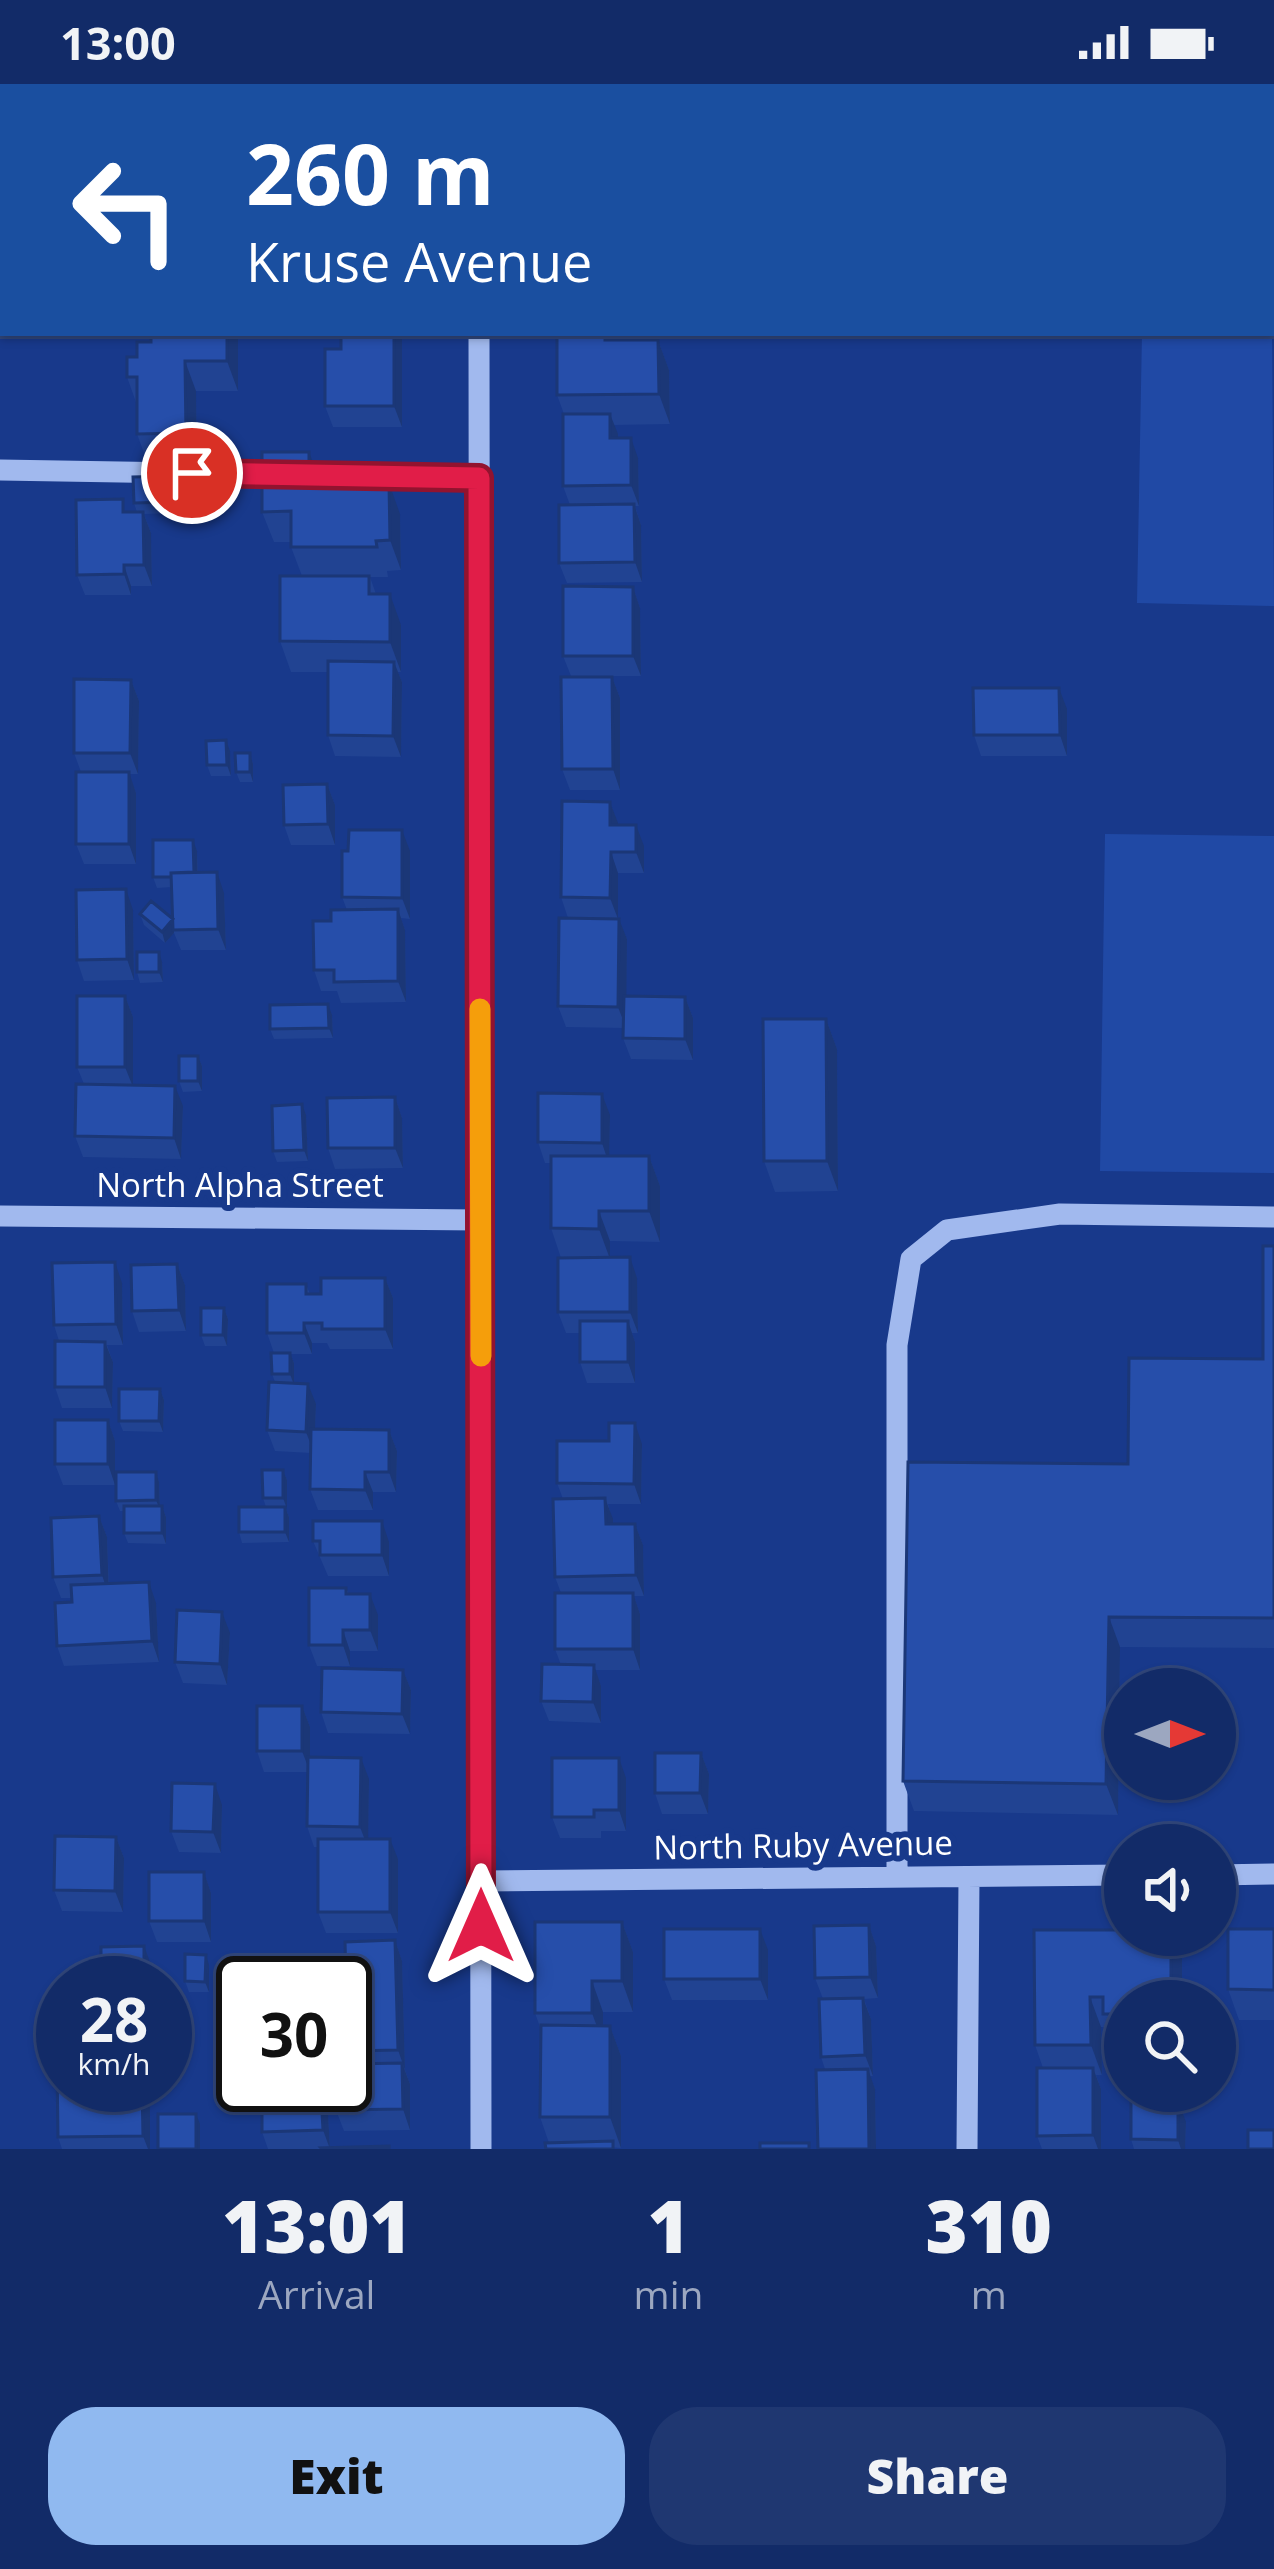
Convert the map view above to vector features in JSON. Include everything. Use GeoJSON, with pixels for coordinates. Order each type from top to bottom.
{"type":"FeatureCollection","features":[{"type":"Feature","properties":{"kind":"street"},"geometry":{"type":"LineString","coordinates":[[479,336],[481,2149]]}},
{"type":"Feature","properties":{"kind":"street"},"geometry":{"type":"LineString","coordinates":[[0,470],[479,478]]}},
{"type":"Feature","properties":{"kind":"street"},"geometry":{"type":"LineString","coordinates":[[897,1877],[897,1345],[911,1259],[947,1230],[1060,1214],[1274,1216]]}},
{"type":"Feature","properties":{"kind":"street","name":"North Alpha Street"},"geometry":{"type":"LineString","coordinates":[[0,1216],[480,1220]]}},
{"type":"Feature","properties":{"kind":"street"},"geometry":{"type":"LineString","coordinates":[[1236,1875],[1274,1874]]}},
{"type":"Feature","properties":{"kind":"street","name":"North Ruby Avenue"},"geometry":{"type":"LineString","coordinates":[[481,1881],[1104,1875]]}},
{"type":"Feature","properties":{"kind":"street"},"geometry":{"type":"LineString","coordinates":[[967,2149],[969,1876]]}},
{"type":"Feature","properties":{"kind":"shaded area"},"geometry":{"type":"Polygon","coordinates":[[[1142,336],[1272,336],[1274,606],[1137,603],[1142,336]]]}},
{"type":"Feature","properties":{"kind":"shaded area"},"geometry":{"type":"Polygon","coordinates":[[[1105,834],[1274,836],[1274,1173],[1100,1171],[1105,834]]]}},
{"type":"Feature","properties":{"kind":"building"},"geometry":{"type":"Polygon","coordinates":[[[151,336],[227,336],[227,361],[185,361],[186,433],[137,434],[137,377],[127,377],[127,357],[137,357],[137,342],[151,342],[151,336]]]}},
{"type":"Feature","properties":{"kind":"building"},"geometry":{"type":"Polygon","coordinates":[[[341,336],[394,336],[394,406],[325,406],[325,349],[341,349],[341,336]]]}},
{"type":"Feature","properties":{"kind":"building"},"geometry":{"type":"Polygon","coordinates":[[[557,336],[658,340],[659,394],[557,395],[557,336]]]}},
{"type":"Feature","properties":{"kind":"building"},"geometry":{"type":"Polygon","coordinates":[[[563,414],[610,414],[610,438],[631,438],[631,485],[563,486],[563,414]]]}},
{"type":"Feature","properties":{"kind":"building"},"geometry":{"type":"Polygon","coordinates":[[[262,452],[309,452],[309,484],[389,483],[390,540],[376,541],[377,547],[291,547],[291,511],[262,512],[262,452]]]}},
{"type":"Feature","properties":{"kind":"building"},"geometry":{"type":"Polygon","coordinates":[[[173,476],[173,502],[134,503],[133,477],[173,476]]]}},
{"type":"Feature","properties":{"kind":"building"},"geometry":{"type":"Polygon","coordinates":[[[123,499],[123,512],[143,512],[144,565],[124,565],[124,574],[77,575],[76,500],[123,499]]]}},
{"type":"Feature","properties":{"kind":"building"},"geometry":{"type":"Polygon","coordinates":[[[634,504],[635,562],[559,563],[559,505],[634,504]]]}},
{"type":"Feature","properties":{"kind":"building"},"geometry":{"type":"Polygon","coordinates":[[[280,576],[369,576],[369,594],[390,594],[390,642],[280,641],[280,576]]]}},
{"type":"Feature","properties":{"kind":"building"},"geometry":{"type":"Polygon","coordinates":[[[563,586],[633,587],[633,656],[563,656],[563,586]]]}},
{"type":"Feature","properties":{"kind":"building"},"geometry":{"type":"Polygon","coordinates":[[[328,661],[394,662],[393,736],[328,735],[328,661]]]}},
{"type":"Feature","properties":{"kind":"building"},"geometry":{"type":"Polygon","coordinates":[[[561,677],[612,677],[613,769],[562,769],[561,677]]]}},
{"type":"Feature","properties":{"kind":"building"},"geometry":{"type":"Polygon","coordinates":[[[74,679],[131,680],[130,753],[74,753],[74,679]]]}},
{"type":"Feature","properties":{"kind":"building"},"geometry":{"type":"Polygon","coordinates":[[[973,688],[1059,688],[1060,735],[974,735],[973,688]]]}},
{"type":"Feature","properties":{"kind":"building"},"geometry":{"type":"Polygon","coordinates":[[[226,740],[227,765],[207,765],[206,741],[226,740]]]}},
{"type":"Feature","properties":{"kind":"building"},"geometry":{"type":"Polygon","coordinates":[[[235,753],[250,753],[250,772],[236,772],[235,753]]]}},
{"type":"Feature","properties":{"kind":"building"},"geometry":{"type":"Polygon","coordinates":[[[76,772],[129,772],[129,844],[76,844],[76,772]]]}},
{"type":"Feature","properties":{"kind":"building"},"geometry":{"type":"Polygon","coordinates":[[[327,784],[328,824],[284,825],[283,785],[327,784]]]}},
{"type":"Feature","properties":{"kind":"building"},"geometry":{"type":"Polygon","coordinates":[[[562,801],[610,802],[610,825],[636,825],[636,852],[611,852],[610,898],[561,897],[562,801]]]}},
{"type":"Feature","properties":{"kind":"building"},"geometry":{"type":"Polygon","coordinates":[[[349,830],[402,830],[402,898],[342,897],[342,851],[348,851],[349,830]]]}},
{"type":"Feature","properties":{"kind":"building"},"geometry":{"type":"Polygon","coordinates":[[[153,840],[193,840],[194,872],[153,877],[153,840]]]}},
{"type":"Feature","properties":{"kind":"building"},"geometry":{"type":"Polygon","coordinates":[[[217,872],[218,929],[173,930],[171,873],[217,872]]]}},
{"type":"Feature","properties":{"kind":"building"},"geometry":{"type":"Polygon","coordinates":[[[126,889],[127,959],[77,960],[76,890],[126,889]]]}},
{"type":"Feature","properties":{"kind":"building"},"geometry":{"type":"Polygon","coordinates":[[[151,901],[173,919],[162,932],[140,914],[151,901]]]}},
{"type":"Feature","properties":{"kind":"building"},"geometry":{"type":"Polygon","coordinates":[[[398,909],[398,981],[334,982],[334,970],[314,970],[313,921],[331,921],[331,910],[398,909]]]}},
{"type":"Feature","properties":{"kind":"building"},"geometry":{"type":"Polygon","coordinates":[[[559,918],[619,919],[618,1007],[558,1006],[559,918]]]}},
{"type":"Feature","properties":{"kind":"building"},"geometry":{"type":"Polygon","coordinates":[[[137,952],[159,952],[159,972],[137,972],[137,952]]]}},
{"type":"Feature","properties":{"kind":"building"},"geometry":{"type":"Polygon","coordinates":[[[77,996],[125,996],[125,1067],[77,1067],[77,996]]]}},
{"type":"Feature","properties":{"kind":"building"},"geometry":{"type":"Polygon","coordinates":[[[624,996],[685,997],[685,1039],[623,1038],[624,996]]]}},
{"type":"Feature","properties":{"kind":"building"},"geometry":{"type":"Polygon","coordinates":[[[328,1004],[329,1028],[270,1029],[270,1005],[328,1004]]]}},
{"type":"Feature","properties":{"kind":"building"},"geometry":{"type":"Polygon","coordinates":[[[763,1019],[826,1019],[827,1161],[764,1161],[763,1019]]]}},
{"type":"Feature","properties":{"kind":"building"},"geometry":{"type":"Polygon","coordinates":[[[179,1056],[198,1056],[198,1081],[179,1081],[179,1056]]]}},
{"type":"Feature","properties":{"kind":"building"},"geometry":{"type":"Polygon","coordinates":[[[76,1084],[175,1086],[174,1138],[75,1136],[76,1084]]]}},
{"type":"Feature","properties":{"kind":"building"},"geometry":{"type":"Polygon","coordinates":[[[538,1093],[602,1094],[602,1143],[538,1142],[538,1093]]]}},
{"type":"Feature","properties":{"kind":"building"},"geometry":{"type":"Polygon","coordinates":[[[395,1097],[395,1148],[328,1148],[327,1098],[395,1097]]]}},
{"type":"Feature","properties":{"kind":"building"},"geometry":{"type":"Polygon","coordinates":[[[302,1104],[304,1150],[273,1151],[272,1106],[302,1104]]]}},
{"type":"Feature","properties":{"kind":"building"},"geometry":{"type":"Polygon","coordinates":[[[551,1156],[649,1156],[649,1211],[599,1211],[599,1229],[551,1228],[551,1156]]]}},
{"type":"Feature","properties":{"kind":"building"},"geometry":{"type":"Polygon","coordinates":[[[1263,1246],[1274,1246],[1274,1618],[1109,1617],[1104,1784],[903,1781],[908,1462],[1128,1464],[1129,1358],[1263,1359],[1263,1246]]]}},
{"type":"Feature","properties":{"kind":"building"},"geometry":{"type":"Polygon","coordinates":[[[630,1257],[630,1312],[558,1312],[558,1258],[630,1257]]]}},
{"type":"Feature","properties":{"kind":"building"},"geometry":{"type":"Polygon","coordinates":[[[115,1262],[116,1324],[54,1325],[52,1263],[115,1262]]]}},
{"type":"Feature","properties":{"kind":"building"},"geometry":{"type":"Polygon","coordinates":[[[177,1264],[179,1310],[132,1311],[131,1265],[177,1264]]]}},
{"type":"Feature","properties":{"kind":"building"},"geometry":{"type":"Polygon","coordinates":[[[321,1278],[385,1278],[385,1329],[322,1329],[322,1323],[304,1323],[304,1333],[267,1333],[267,1284],[306,1284],[306,1294],[321,1294],[321,1278]]]}},
{"type":"Feature","properties":{"kind":"building"},"geometry":{"type":"Polygon","coordinates":[[[201,1308],[224,1308],[223,1335],[201,1335],[201,1308]]]}},
{"type":"Feature","properties":{"kind":"building"},"geometry":{"type":"Polygon","coordinates":[[[580,1321],[628,1321],[628,1362],[580,1362],[580,1321]]]}},
{"type":"Feature","properties":{"kind":"building"},"geometry":{"type":"Polygon","coordinates":[[[55,1341],[105,1342],[105,1387],[55,1387],[55,1341]]]}},
{"type":"Feature","properties":{"kind":"building"},"geometry":{"type":"Polygon","coordinates":[[[271,1353],[290,1353],[290,1374],[272,1374],[271,1353]]]}},
{"type":"Feature","properties":{"kind":"building"},"geometry":{"type":"Polygon","coordinates":[[[269,1382],[308,1384],[306,1432],[267,1430],[269,1382]]]}},
{"type":"Feature","properties":{"kind":"building"},"geometry":{"type":"Polygon","coordinates":[[[119,1389],[160,1389],[159,1421],[119,1421],[119,1389]]]}},
{"type":"Feature","properties":{"kind":"building"},"geometry":{"type":"Polygon","coordinates":[[[55,1420],[108,1420],[108,1464],[55,1464],[55,1420]]]}},
{"type":"Feature","properties":{"kind":"building"},"geometry":{"type":"Polygon","coordinates":[[[609,1423],[635,1423],[634,1484],[557,1483],[557,1441],[609,1441],[609,1423]]]}},
{"type":"Feature","properties":{"kind":"building"},"geometry":{"type":"Polygon","coordinates":[[[311,1429],[389,1430],[389,1472],[365,1472],[365,1490],[310,1489],[311,1429]]]}},
{"type":"Feature","properties":{"kind":"building"},"geometry":{"type":"Polygon","coordinates":[[[262,1470],[283,1470],[283,1498],[263,1498],[262,1470]]]}},
{"type":"Feature","properties":{"kind":"building"},"geometry":{"type":"Polygon","coordinates":[[[116,1472],[156,1472],[156,1500],[116,1501],[116,1472]]]}},
{"type":"Feature","properties":{"kind":"building"},"geometry":{"type":"Polygon","coordinates":[[[605,1498],[606,1524],[635,1524],[636,1575],[555,1577],[553,1499],[605,1498]]]}},
{"type":"Feature","properties":{"kind":"building"},"geometry":{"type":"Polygon","coordinates":[[[124,1506],[162,1506],[162,1533],[124,1533],[124,1506]]]}},
{"type":"Feature","properties":{"kind":"building"},"geometry":{"type":"Polygon","coordinates":[[[239,1507],[285,1507],[285,1532],[239,1532],[239,1507]]]}},
{"type":"Feature","properties":{"kind":"building"},"geometry":{"type":"Polygon","coordinates":[[[99,1516],[102,1575],[53,1577],[51,1518],[99,1516]]]}},
{"type":"Feature","properties":{"kind":"building"},"geometry":{"type":"Polygon","coordinates":[[[313,1521],[382,1521],[382,1555],[320,1555],[320,1541],[313,1541],[313,1521]]]}},
{"type":"Feature","properties":{"kind":"building"},"geometry":{"type":"Polygon","coordinates":[[[149,1582],[152,1641],[57,1646],[55,1603],[72,1602],[71,1585],[149,1582]]]}},
{"type":"Feature","properties":{"kind":"building"},"geometry":{"type":"Polygon","coordinates":[[[309,1588],[346,1588],[346,1594],[370,1594],[370,1630],[343,1630],[343,1645],[309,1645],[309,1588]]]}},
{"type":"Feature","properties":{"kind":"building"},"geometry":{"type":"Polygon","coordinates":[[[555,1593],[633,1593],[633,1649],[555,1649],[555,1593]]]}},
{"type":"Feature","properties":{"kind":"building"},"geometry":{"type":"Polygon","coordinates":[[[177,1610],[222,1612],[220,1664],[175,1662],[177,1610]]]}},
{"type":"Feature","properties":{"kind":"building"},"geometry":{"type":"Polygon","coordinates":[[[542,1664],[594,1665],[593,1702],[541,1701],[542,1664]]]}},
{"type":"Feature","properties":{"kind":"building"},"geometry":{"type":"Polygon","coordinates":[[[322,1668],[403,1670],[402,1714],[321,1712],[322,1668]]]}},
{"type":"Feature","properties":{"kind":"building"},"geometry":{"type":"Polygon","coordinates":[[[257,1706],[302,1706],[302,1751],[257,1751],[257,1706]]]}},
{"type":"Feature","properties":{"kind":"building"},"geometry":{"type":"Polygon","coordinates":[[[655,1753],[701,1753],[700,1793],[655,1793],[655,1753]]]}},
{"type":"Feature","properties":{"kind":"building"},"geometry":{"type":"Polygon","coordinates":[[[308,1757],[361,1758],[360,1827],[307,1826],[308,1757]]]}},
{"type":"Feature","properties":{"kind":"building"},"geometry":{"type":"Polygon","coordinates":[[[552,1758],[619,1758],[619,1810],[594,1810],[594,1817],[552,1817],[552,1758]]]}},
{"type":"Feature","properties":{"kind":"building"},"geometry":{"type":"Polygon","coordinates":[[[172,1783],[215,1784],[213,1832],[171,1831],[172,1783]]]}},
{"type":"Feature","properties":{"kind":"building"},"geometry":{"type":"Polygon","coordinates":[[[55,1836],[116,1837],[115,1891],[54,1890],[55,1836]]]}},
{"type":"Feature","properties":{"kind":"building"},"geometry":{"type":"Polygon","coordinates":[[[318,1839],[390,1839],[390,1912],[318,1912],[318,1839]]]}},
{"type":"Feature","properties":{"kind":"building"},"geometry":{"type":"Polygon","coordinates":[[[149,1872],[204,1872],[204,1921],[149,1921],[149,1872]]]}},
{"type":"Feature","properties":{"kind":"building"},"geometry":{"type":"Polygon","coordinates":[[[535,1922],[622,1922],[622,1981],[592,1981],[592,2013],[535,2013],[535,1922]]]}},
{"type":"Feature","properties":{"kind":"building"},"geometry":{"type":"Polygon","coordinates":[[[869,1925],[870,1977],[815,1978],[814,1926],[869,1925]]]}},
{"type":"Feature","properties":{"kind":"building"},"geometry":{"type":"Polygon","coordinates":[[[664,1929],[760,1929],[760,1979],[664,1979],[664,1929]]]}},
{"type":"Feature","properties":{"kind":"building"},"geometry":{"type":"Polygon","coordinates":[[[1236,1929],[1274,1929],[1274,1990],[1236,1989],[1236,1980],[1228,1980],[1228,1956],[1236,1956],[1236,1929]]]}},
{"type":"Feature","properties":{"kind":"building"},"geometry":{"type":"Polygon","coordinates":[[[1034,1930],[1104,1930],[1104,1956],[1171,1956],[1171,1980],[1104,1980],[1104,2014],[1103,1997],[1090,1997],[1091,2045],[1035,2045],[1034,1930]]]}},
{"type":"Feature","properties":{"kind":"building"},"geometry":{"type":"Polygon","coordinates":[[[395,1940],[398,2050],[372,2051],[372,1956],[345,1956],[345,1942],[395,1940]]]}},
{"type":"Feature","properties":{"kind":"building"},"geometry":{"type":"Polygon","coordinates":[[[144,1946],[144,1956],[101,1956],[101,1947],[144,1946]]]}},
{"type":"Feature","properties":{"kind":"building"},"geometry":{"type":"Polygon","coordinates":[[[206,1955],[205,1982],[192,1981],[192,1956],[185,1956],[206,1955]]]}},
{"type":"Feature","properties":{"kind":"building"},"geometry":{"type":"Polygon","coordinates":[[[863,1998],[865,2055],[821,2057],[819,1999],[863,1998]]]}},
{"type":"Feature","properties":{"kind":"building"},"geometry":{"type":"Polygon","coordinates":[[[541,2025],[610,2026],[610,2117],[540,2117],[541,2025]]]}},
{"type":"Feature","properties":{"kind":"building"},"geometry":{"type":"Polygon","coordinates":[[[402,2063],[403,2109],[372,2109],[372,2064],[402,2063]]]}},
{"type":"Feature","properties":{"kind":"building"},"geometry":{"type":"Polygon","coordinates":[[[1037,2068],[1093,2068],[1093,2135],[1037,2136],[1037,2068]]]}},
{"type":"Feature","properties":{"kind":"building"},"geometry":{"type":"Polygon","coordinates":[[[868,2069],[869,2149],[818,2149],[816,2070],[868,2069]]]}},
{"type":"Feature","properties":{"kind":"building"},"geometry":{"type":"Polygon","coordinates":[[[58,2112],[143,2112],[143,2136],[58,2137],[58,2112]]]}},
{"type":"Feature","properties":{"kind":"building"},"geometry":{"type":"Polygon","coordinates":[[[262,2112],[322,2112],[323,2130],[262,2132],[262,2112]]]}},
{"type":"Feature","properties":{"kind":"building"},"geometry":{"type":"Polygon","coordinates":[[[1131,2112],[1178,2112],[1178,2140],[1131,2139],[1131,2112]]]}},
{"type":"Feature","properties":{"kind":"building"},"geometry":{"type":"Polygon","coordinates":[[[158,2114],[196,2114],[196,2149],[158,2149],[158,2114]]]}},
{"type":"Feature","properties":{"kind":"building"},"geometry":{"type":"Polygon","coordinates":[[[1248,2130],[1274,2130],[1274,2149],[1248,2149],[1248,2130]]]}},
{"type":"Feature","properties":{"kind":"building"},"geometry":{"type":"Polygon","coordinates":[[[613,2141],[613,2149],[546,2149],[545,2143],[613,2141]]]}},
{"type":"Feature","properties":{"kind":"building"},"geometry":{"type":"Polygon","coordinates":[[[760,2143],[809,2143],[809,2149],[760,2149],[760,2143]]]}},
{"type":"Feature","properties":{"kind":"building"},"geometry":{"type":"Polygon","coordinates":[[[389,2146],[389,2149],[321,2148],[389,2146]]]}},
{"type":"Feature","properties":{"kind":"slow traffic"},"geometry":{"type":"LineString","coordinates":[[480,1009],[481,1356]]}},
{"type":"Feature","properties":{"kind":"route"},"geometry":{"type":"LineString","coordinates":[[192,473],[479,478],[481,1926]]}}]}
